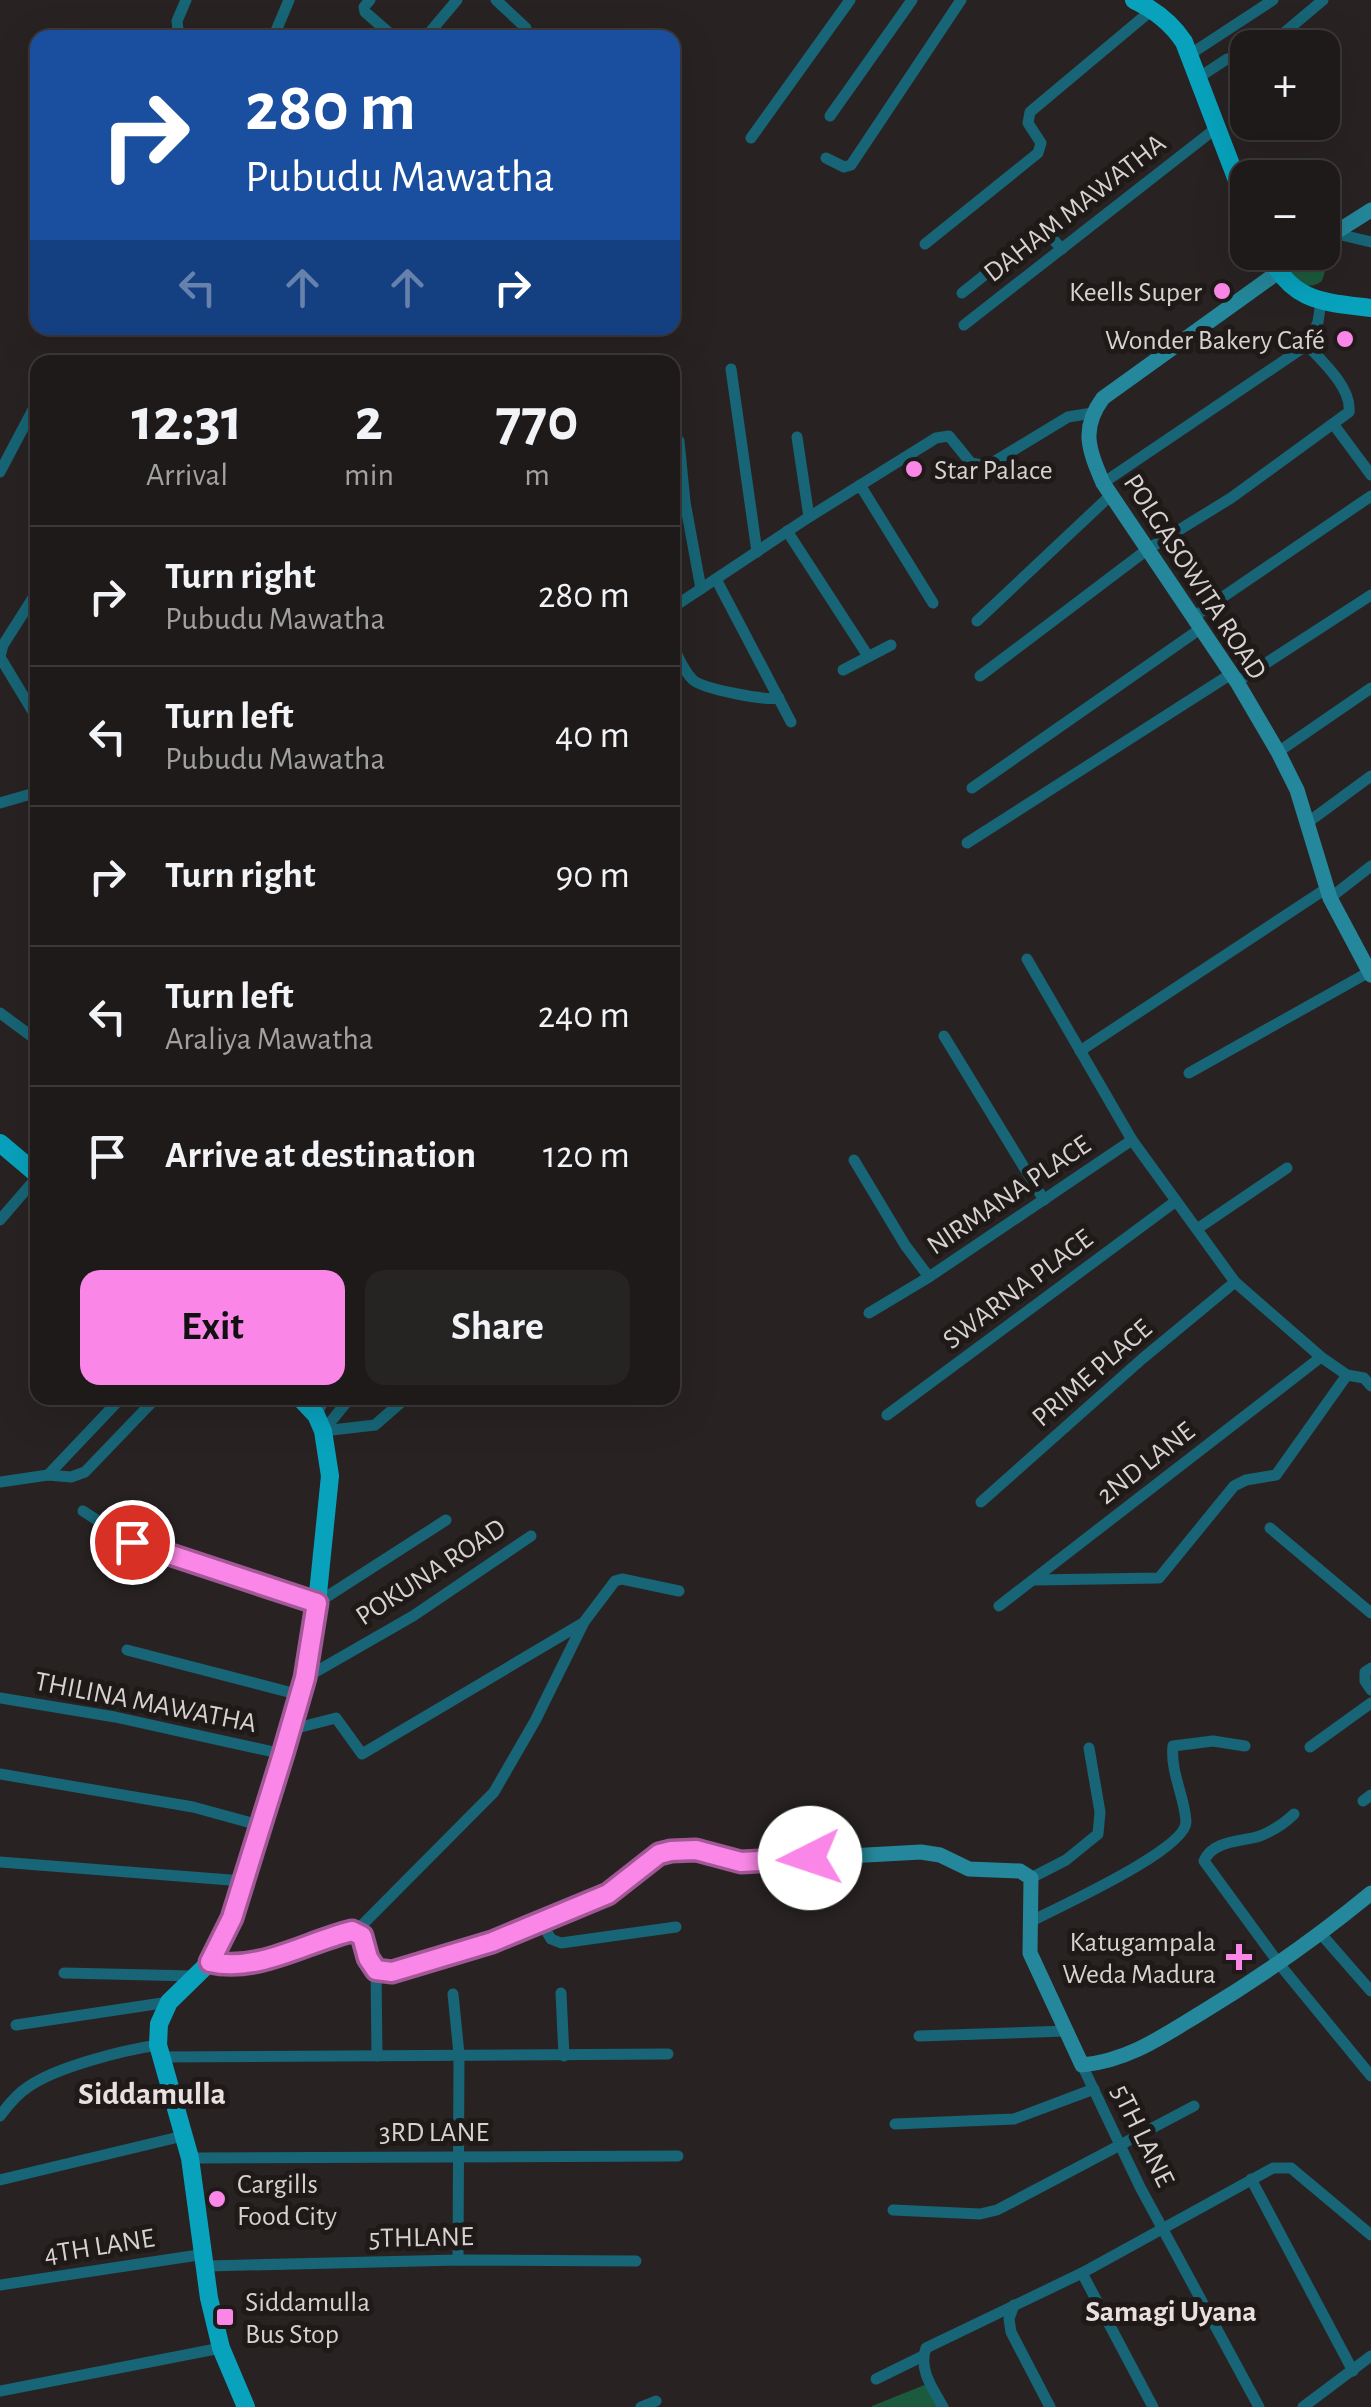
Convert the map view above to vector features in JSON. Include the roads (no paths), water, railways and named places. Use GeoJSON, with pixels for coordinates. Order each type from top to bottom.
{"type":"FeatureCollection","features":[{"type":"Feature","properties":{"kind":"main road"},"geometry":{"type":"LineString","coordinates":[[1134,0],[1174,26],[1189,55],[1230,165]]}},
{"type":"Feature","properties":{"kind":"main road"},"geometry":{"type":"LineString","coordinates":[[1276,270],[1284,282],[1320,302],[1371,308]]}},
{"type":"Feature","properties":{"kind":"main road"},"geometry":{"type":"LineString","coordinates":[[0,1143],[30,1168]]}},
{"type":"Feature","properties":{"kind":"main road"},"geometry":{"type":"LineString","coordinates":[[246,2407],[221,2348],[209,2298],[190,2158],[160,2051],[159,2024],[169,2002],[204,1969],[232,1918],[302,1686],[317,1603],[330,1476],[321,1425],[305,1405]]}},
{"type":"Feature","properties":{"kind":"street"},"geometry":{"type":"LineString","coordinates":[[178,30],[177,20],[186,0]]}},
{"type":"Feature","properties":{"kind":"street"},"geometry":{"type":"LineString","coordinates":[[276,30],[289,0]]}},
{"type":"Feature","properties":{"kind":"street"},"geometry":{"type":"LineString","coordinates":[[370,0],[365,12],[386,30]]}},
{"type":"Feature","properties":{"kind":"street"},"geometry":{"type":"LineString","coordinates":[[432,30],[457,0]]}},
{"type":"Feature","properties":{"kind":"street"},"geometry":{"type":"LineString","coordinates":[[751,138],[850,0]]}},
{"type":"Feature","properties":{"kind":"street"},"geometry":{"type":"LineString","coordinates":[[830,116],[912,0]]}},
{"type":"Feature","properties":{"kind":"street"},"geometry":{"type":"LineString","coordinates":[[826,158],[844,167],[852,165],[961,0]]}},
{"type":"Feature","properties":{"kind":"street"},"geometry":{"type":"LineString","coordinates":[[1189,55],[1272,0]]}},
{"type":"Feature","properties":{"kind":"street"},"geometry":{"type":"LineString","coordinates":[[1287,30],[1323,0]]}},
{"type":"Feature","properties":{"kind":"street"},"geometry":{"type":"LineString","coordinates":[[500,1],[526,28]]}},
{"type":"Feature","properties":{"kind":"street"},"geometry":{"type":"LineString","coordinates":[[925,244],[1038,152],[1041,143],[1028,123],[1030,112],[1153,9]]}},
{"type":"Feature","properties":{"kind":"street"},"geometry":{"type":"LineString","coordinates":[[1198,78],[1230,58]]}},
{"type":"Feature","properties":{"kind":"street","name":"DAHAM MAWATHA"},"geometry":{"type":"LineString","coordinates":[[964,325],[1215,129]]}},
{"type":"Feature","properties":{"kind":"street"},"geometry":{"type":"LineString","coordinates":[[1340,229],[1371,210]]}},
{"type":"Feature","properties":{"kind":"street"},"geometry":{"type":"LineString","coordinates":[[962,292],[1040,231],[1062,248]]}},
{"type":"Feature","properties":{"kind":"street"},"geometry":{"type":"LineString","coordinates":[[1340,238],[1371,242]]}},
{"type":"Feature","properties":{"kind":"street"},"geometry":{"type":"LineString","coordinates":[[680,603],[936,438],[949,436],[971,463],[986,466],[1068,417],[1092,412],[1103,398],[1281,270]]}},
{"type":"Feature","properties":{"kind":"street"},"geometry":{"type":"LineString","coordinates":[[976,621],[1107,488],[1306,345],[1318,322],[1320,302]]}},
{"type":"Feature","properties":{"kind":"street"},"geometry":{"type":"LineString","coordinates":[[980,676],[1148,550],[1231,498],[1349,412],[1350,403],[1342,386],[1306,345]]}},
{"type":"Feature","properties":{"kind":"street"},"geometry":{"type":"LineString","coordinates":[[731,370],[757,552]]}},
{"type":"Feature","properties":{"kind":"street","name":"POLGASOWITA ROAD"},"geometry":{"type":"LineString","coordinates":[[1092,412],[1087,447],[1107,488],[1234,678],[1278,752],[1297,790],[1328,893],[1370,974]]}},
{"type":"Feature","properties":{"kind":"street"},"geometry":{"type":"LineString","coordinates":[[0,472],[30,415]]}},
{"type":"Feature","properties":{"kind":"street"},"geometry":{"type":"LineString","coordinates":[[1334,425],[1371,475]]}},
{"type":"Feature","properties":{"kind":"street"},"geometry":{"type":"LineString","coordinates":[[798,437],[809,517]]}},
{"type":"Feature","properties":{"kind":"street"},"geometry":{"type":"LineString","coordinates":[[680,451],[701,589]]}},
{"type":"Feature","properties":{"kind":"street"},"geometry":{"type":"LineString","coordinates":[[860,485],[934,603]]}},
{"type":"Feature","properties":{"kind":"street"},"geometry":{"type":"LineString","coordinates":[[972,788],[1371,496]]}},
{"type":"Feature","properties":{"kind":"street"},"geometry":{"type":"LineString","coordinates":[[787,531],[868,656]]}},
{"type":"Feature","properties":{"kind":"street"},"geometry":{"type":"LineString","coordinates":[[716,579],[791,722]]}},
{"type":"Feature","properties":{"kind":"street"},"geometry":{"type":"LineString","coordinates":[[968,843],[1371,594]]}},
{"type":"Feature","properties":{"kind":"street"},"geometry":{"type":"LineString","coordinates":[[30,603],[3,645],[0,657],[30,709]]}},
{"type":"Feature","properties":{"kind":"street"},"geometry":{"type":"LineString","coordinates":[[842,670],[891,645]]}},
{"type":"Feature","properties":{"kind":"street"},"geometry":{"type":"LineString","coordinates":[[680,660],[699,684],[760,700],[779,698]]}},
{"type":"Feature","properties":{"kind":"street"},"geometry":{"type":"LineString","coordinates":[[1278,752],[1371,688]]}},
{"type":"Feature","properties":{"kind":"street"},"geometry":{"type":"LineString","coordinates":[[26,703],[30,700]]}},
{"type":"Feature","properties":{"kind":"street"},"geometry":{"type":"LineString","coordinates":[[1307,823],[1371,776]]}},
{"type":"Feature","properties":{"kind":"street"},"geometry":{"type":"LineString","coordinates":[[0,803],[30,794]]}},
{"type":"Feature","properties":{"kind":"street"},"geometry":{"type":"LineString","coordinates":[[1080,1051],[1371,866]]}},
{"type":"Feature","properties":{"kind":"street"},"geometry":{"type":"LineString","coordinates":[[1027,960],[1132,1140],[1235,1282],[1321,1356],[1347,1375],[1364,1378],[1371,1386]]}},
{"type":"Feature","properties":{"kind":"street"},"geometry":{"type":"LineString","coordinates":[[1189,1073],[1370,974]]}},
{"type":"Feature","properties":{"kind":"street"},"geometry":{"type":"LineString","coordinates":[[0,1013],[30,1035]]}},
{"type":"Feature","properties":{"kind":"street"},"geometry":{"type":"LineString","coordinates":[[944,1036],[1044,1200]]}},
{"type":"Feature","properties":{"kind":"street","name":"NIRMANA PLACE"},"geometry":{"type":"LineString","coordinates":[[854,1160],[928,1278],[1132,1140]]}},
{"type":"Feature","properties":{"kind":"street"},"geometry":{"type":"LineString","coordinates":[[1197,1229],[1287,1168]]}},
{"type":"Feature","properties":{"kind":"street"},"geometry":{"type":"LineString","coordinates":[[0,1220],[30,1184]]}},
{"type":"Feature","properties":{"kind":"street","name":"SWARNA PLACE"},"geometry":{"type":"LineString","coordinates":[[887,1415],[1176,1201]]}},
{"type":"Feature","properties":{"kind":"street"},"geometry":{"type":"LineString","coordinates":[[869,1312],[928,1278]]}},
{"type":"Feature","properties":{"kind":"street","name":"PRIME PLACE"},"geometry":{"type":"LineString","coordinates":[[981,1502],[1235,1282]]}},
{"type":"Feature","properties":{"kind":"street","name":"2ND LANE"},"geometry":{"type":"LineString","coordinates":[[999,1606],[1321,1356]]}},
{"type":"Feature","properties":{"kind":"street"},"geometry":{"type":"LineString","coordinates":[[1036,1580],[1159,1578],[1234,1486],[1276,1475],[1347,1375]]}},
{"type":"Feature","properties":{"kind":"street"},"geometry":{"type":"LineString","coordinates":[[48,1475],[113,1405]]}},
{"type":"Feature","properties":{"kind":"street"},"geometry":{"type":"LineString","coordinates":[[0,1482],[48,1475],[71,1477],[84,1472],[149,1405]]}},
{"type":"Feature","properties":{"kind":"street"},"geometry":{"type":"LineString","coordinates":[[321,1425],[324,1405]]}},
{"type":"Feature","properties":{"kind":"street"},"geometry":{"type":"LineString","coordinates":[[321,1425],[342,1405]]}},
{"type":"Feature","properties":{"kind":"street"},"geometry":{"type":"LineString","coordinates":[[321,1425],[375,1425],[398,1405]]}},
{"type":"Feature","properties":{"kind":"street"},"geometry":{"type":"LineString","coordinates":[[83,1510],[132,1542],[317,1603],[446,1520]]}},
{"type":"Feature","properties":{"kind":"street"},"geometry":{"type":"LineString","coordinates":[[1270,1528],[1371,1613]]}},
{"type":"Feature","properties":{"kind":"street","name":"POKUNA ROAD"},"geometry":{"type":"LineString","coordinates":[[302,1686],[531,1536]]}},
{"type":"Feature","properties":{"kind":"street"},"geometry":{"type":"LineString","coordinates":[[64,1973],[252,1964],[356,1932],[494,1792],[584,1622],[615,1581],[622,1579],[680,1591]]}},
{"type":"Feature","properties":{"kind":"street"},"geometry":{"type":"LineString","coordinates":[[289,1730],[336,1718],[362,1754],[584,1622]]}},
{"type":"Feature","properties":{"kind":"street"},"geometry":{"type":"LineString","coordinates":[[127,1650],[302,1686]]}},
{"type":"Feature","properties":{"kind":"street"},"geometry":{"type":"LineString","coordinates":[[1371,1668],[1365,1672],[1365,1682],[1371,1690]]}},
{"type":"Feature","properties":{"kind":"street","name":"THILINA MAWATHA"},"geometry":{"type":"LineString","coordinates":[[0,1698],[283,1754]]}},
{"type":"Feature","properties":{"kind":"street"},"geometry":{"type":"LineString","coordinates":[[1310,1747],[1371,1703]]}},
{"type":"Feature","properties":{"kind":"street"},"geometry":{"type":"LineString","coordinates":[[1030,1922],[1145,1864],[1182,1834],[1186,1822],[1173,1746],[1212,1741],[1245,1746]]}},
{"type":"Feature","properties":{"kind":"street"},"geometry":{"type":"LineString","coordinates":[[1031,1878],[1066,1860],[1098,1834],[1100,1812],[1089,1748]]}},
{"type":"Feature","properties":{"kind":"street"},"geometry":{"type":"LineString","coordinates":[[0,1774],[194,1807],[259,1824]]}},
{"type":"Feature","properties":{"kind":"street"},"geometry":{"type":"LineString","coordinates":[[1294,1814],[1262,1835],[1219,1846],[1204,1861],[1280,1965],[1371,2076]]}},
{"type":"Feature","properties":{"kind":"street"},"geometry":{"type":"LineString","coordinates":[[376,1970],[392,1972],[492,1942],[608,1894],[659,1854],[671,1851],[696,1850],[741,1862],[922,1852],[969,1868],[1020,1871],[1031,1878]]}},
{"type":"Feature","properties":{"kind":"street"},"geometry":{"type":"LineString","coordinates":[[0,1862],[244,1882]]}},
{"type":"Feature","properties":{"kind":"street"},"geometry":{"type":"LineString","coordinates":[[1031,1878],[1030,1953],[1082,2065],[1124,2057],[1280,1965],[1371,1893]]}},
{"type":"Feature","properties":{"kind":"street"},"geometry":{"type":"LineString","coordinates":[[541,1922],[551,1940],[561,1943],[676,1928]]}},
{"type":"Feature","properties":{"kind":"street"},"geometry":{"type":"LineString","coordinates":[[356,1932],[364,1940],[376,1970],[377,2056]]}},
{"type":"Feature","properties":{"kind":"street"},"geometry":{"type":"LineString","coordinates":[[1321,1934],[1371,1991]]}},
{"type":"Feature","properties":{"kind":"street"},"geometry":{"type":"LineString","coordinates":[[561,1993],[564,2056]]}},
{"type":"Feature","properties":{"kind":"street"},"geometry":{"type":"LineString","coordinates":[[454,1994],[459,2054],[458,2260]]}},
{"type":"Feature","properties":{"kind":"street"},"geometry":{"type":"LineString","coordinates":[[16,2025],[169,2002]]}},
{"type":"Feature","properties":{"kind":"street"},"geometry":{"type":"LineString","coordinates":[[920,2036],[1066,2031]]}},
{"type":"Feature","properties":{"kind":"street"},"geometry":{"type":"LineString","coordinates":[[0,2116],[29,2086],[125,2050],[377,2056],[668,2054]]}},
{"type":"Feature","properties":{"kind":"street","name":"5TH LANE"},"geometry":{"type":"LineString","coordinates":[[1082,2065],[1161,2226]]}},
{"type":"Feature","properties":{"kind":"street"},"geometry":{"type":"LineString","coordinates":[[895,2124],[1014,2119],[1094,2088]]}},
{"type":"Feature","properties":{"kind":"street"},"geometry":{"type":"LineString","coordinates":[[893,2210],[980,2214],[997,2210],[1194,2106]]}},
{"type":"Feature","properties":{"kind":"street"},"geometry":{"type":"LineString","coordinates":[[0,2180],[183,2136]]}},
{"type":"Feature","properties":{"kind":"street","name":"3RD LANE"},"geometry":{"type":"LineString","coordinates":[[190,2158],[678,2156]]}},
{"type":"Feature","properties":{"kind":"street"},"geometry":{"type":"LineString","coordinates":[[943,2407],[925,2370],[926,2348],[1082,2272],[1278,2166],[1289,2166],[1371,2234]]}},
{"type":"Feature","properties":{"kind":"street"},"geometry":{"type":"LineString","coordinates":[[1251,2179],[1352,2372]]}},
{"type":"Feature","properties":{"kind":"street"},"geometry":{"type":"LineString","coordinates":[[1161,2226],[1259,2407]]}},
{"type":"Feature","properties":{"kind":"street","name":"5THLANE"},"geometry":{"type":"LineString","coordinates":[[206,2260],[636,2261]]}},
{"type":"Feature","properties":{"kind":"street","name":"4TH LANE"},"geometry":{"type":"LineString","coordinates":[[0,2285],[206,2260]]}},
{"type":"Feature","properties":{"kind":"street"},"geometry":{"type":"LineString","coordinates":[[1082,2272],[1153,2407]]}},
{"type":"Feature","properties":{"kind":"street"},"geometry":{"type":"LineString","coordinates":[[1014,2305],[1009,2318],[1012,2332],[1050,2407]]}},
{"type":"Feature","properties":{"kind":"street"},"geometry":{"type":"LineString","coordinates":[[0,2391],[221,2348]]}},
{"type":"Feature","properties":{"kind":"street"},"geometry":{"type":"LineString","coordinates":[[876,2379],[923,2356]]}},
{"type":"Feature","properties":{"kind":"street"},"geometry":{"type":"LineString","coordinates":[[1304,2407],[1371,2356]]}},
{"type":"Feature","properties":{"kind":"street"},"geometry":{"type":"LineString","coordinates":[[641,2407],[656,2401]]}},
{"type":"Feature","properties":{"kind":"place","name":"Keells Super"},"geometry":{"type":"Point","coordinates":[1222,291]}},
{"type":"Feature","properties":{"kind":"place","name":"Wonder Bakery Café"},"geometry":{"type":"Point","coordinates":[1345,339]}},
{"type":"Feature","properties":{"kind":"place","name":"Star Palace"},"geometry":{"type":"Point","coordinates":[914,469]}},
{"type":"Feature","properties":{"kind":"place","name":"Katugampala Weda Madura"},"geometry":{"type":"Point","coordinates":[1239,1957]}},
{"type":"Feature","properties":{"kind":"place","name":"Cargills Food City"},"geometry":{"type":"Point","coordinates":[217,2199]}},
{"type":"Feature","properties":{"kind":"place","name":"Siddamulla Bus Stop"},"geometry":{"type":"Point","coordinates":[225,2317]}},
{"type":"Feature","properties":{"kind":"district","name":"Siddamulla"},"geometry":{"type":"Point","coordinates":[152,2093]}},
{"type":"Feature","properties":{"kind":"district","name":"Samagi Uyana"},"geometry":{"type":"Point","coordinates":[1171,2311]}}]}
